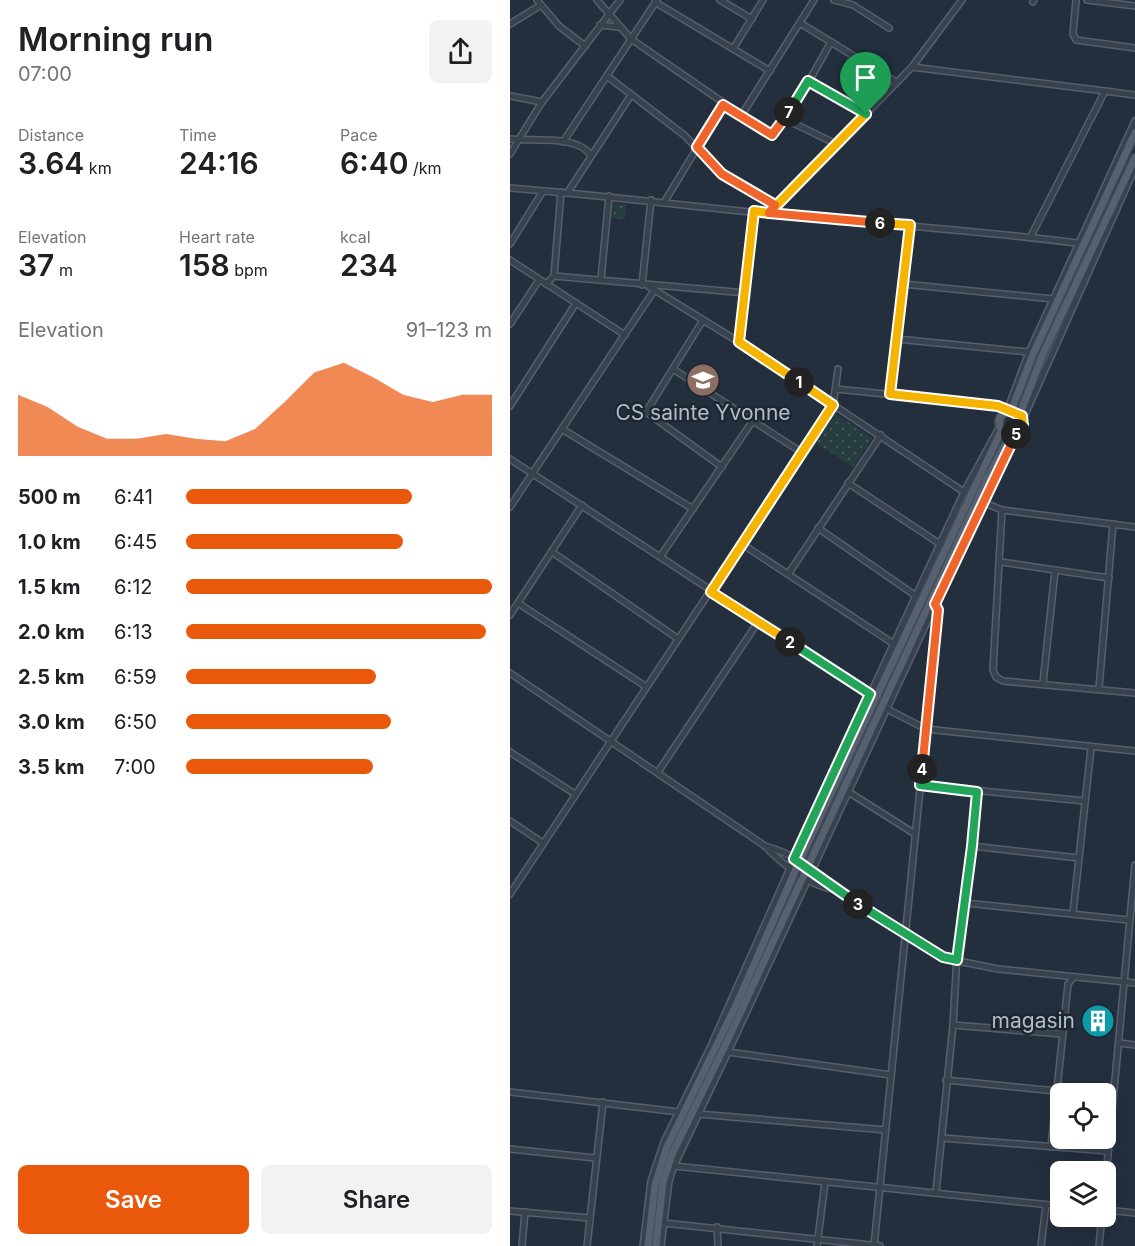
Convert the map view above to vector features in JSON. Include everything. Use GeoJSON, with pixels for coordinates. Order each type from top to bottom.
{"type":"FeatureCollection","features":[{"type":"Feature","properties":{"kind":"main road"},"geometry":{"type":"LineString","coordinates":[[646,1246],[655,1185],[666,1149],[738,1001],[796,861],[1001,428],[1000,419],[1009,411],[1081,243],[1135,132]]}},
{"type":"Feature","properties":{"kind":"main road"},"geometry":{"type":"LineString","coordinates":[[656,1246],[663,1182],[670,1159],[805,876],[988,477],[1012,434],[1022,428],[1021,416],[1044,354],[1135,158]]}},
{"type":"Feature","properties":{"kind":"main road"},"geometry":{"type":"LineString","coordinates":[[1009,411],[1021,416]]}},
{"type":"Feature","properties":{"kind":"main road"},"geometry":{"type":"LineString","coordinates":[[1001,428],[1012,434]]}},
{"type":"Feature","properties":{"kind":"street"},"geometry":{"type":"LineString","coordinates":[[597,0],[618,27],[631,39],[723,105],[772,135],[785,119],[831,42]]}},
{"type":"Feature","properties":{"kind":"street"},"geometry":{"type":"LineString","coordinates":[[510,154],[513,140],[620,0]]}},
{"type":"Feature","properties":{"kind":"street"},"geometry":{"type":"LineString","coordinates":[[720,0],[752,19]]}},
{"type":"Feature","properties":{"kind":"street"},"geometry":{"type":"LineString","coordinates":[[733,49],[763,0]]}},
{"type":"Feature","properties":{"kind":"street"},"geometry":{"type":"LineString","coordinates":[[741,116],[814,0]]}},
{"type":"Feature","properties":{"kind":"street"},"geometry":{"type":"LineString","coordinates":[[834,0],[854,2],[889,28]]}},
{"type":"Feature","properties":{"kind":"street"},"geometry":{"type":"LineString","coordinates":[[769,213],[912,67],[962,0]]}},
{"type":"Feature","properties":{"kind":"street"},"geometry":{"type":"LineString","coordinates":[[1076,0],[1073,34],[1076,40],[1135,48]]}},
{"type":"Feature","properties":{"kind":"street"},"geometry":{"type":"LineString","coordinates":[[1087,0],[1135,6]]}},
{"type":"Feature","properties":{"kind":"street"},"geometry":{"type":"LineString","coordinates":[[563,142],[656,1],[770,71]]}},
{"type":"Feature","properties":{"kind":"street"},"geometry":{"type":"LineString","coordinates":[[510,24],[539,3],[559,26],[585,46]]}},
{"type":"Feature","properties":{"kind":"street"},"geometry":{"type":"LineString","coordinates":[[800,23],[896,82]]}},
{"type":"Feature","properties":{"kind":"street"},"geometry":{"type":"LineString","coordinates":[[600,25],[618,27]]}},
{"type":"Feature","properties":{"kind":"street"},"geometry":{"type":"LineString","coordinates":[[912,67],[1135,95]]}},
{"type":"Feature","properties":{"kind":"street"},"geometry":{"type":"LineString","coordinates":[[607,76],[697,147],[722,174],[775,205]]}},
{"type":"Feature","properties":{"kind":"street"},"geometry":{"type":"LineString","coordinates":[[808,81],[866,114]]}},
{"type":"Feature","properties":{"kind":"street"},"geometry":{"type":"LineString","coordinates":[[1031,236],[1105,92]]}},
{"type":"Feature","properties":{"kind":"street"},"geometry":{"type":"LineString","coordinates":[[568,192],[631,95]]}},
{"type":"Feature","properties":{"kind":"street"},"geometry":{"type":"LineString","coordinates":[[510,96],[542,102]]}},
{"type":"Feature","properties":{"kind":"street"},"geometry":{"type":"LineString","coordinates":[[665,201],[723,105]]}},
{"type":"Feature","properties":{"kind":"street"},"geometry":{"type":"LineString","coordinates":[[785,119],[836,144]]}},
{"type":"Feature","properties":{"kind":"street"},"geometry":{"type":"LineString","coordinates":[[836,389],[985,404],[1003,407],[1009,411],[1029,352],[1081,243],[1135,121]]}},
{"type":"Feature","properties":{"kind":"street"},"geometry":{"type":"LineString","coordinates":[[513,140],[563,142],[585,149],[591,155]]}},
{"type":"Feature","properties":{"kind":"street"},"geometry":{"type":"LineString","coordinates":[[1021,416],[1135,168]]}},
{"type":"Feature","properties":{"kind":"street"},"geometry":{"type":"LineString","coordinates":[[510,188],[1031,236],[1081,243]]}},
{"type":"Feature","properties":{"kind":"street"},"geometry":{"type":"LineString","coordinates":[[510,244],[543,191]]}},
{"type":"Feature","properties":{"kind":"street"},"geometry":{"type":"LineString","coordinates":[[546,284],[554,276],[561,192]]}},
{"type":"Feature","properties":{"kind":"street"},"geometry":{"type":"LineString","coordinates":[[601,279],[609,196]]}},
{"type":"Feature","properties":{"kind":"street"},"geometry":{"type":"LineString","coordinates":[[645,285],[651,200]]}},
{"type":"Feature","properties":{"kind":"street"},"geometry":{"type":"LineString","coordinates":[[739,342],[754,211]]}},
{"type":"Feature","properties":{"kind":"street"},"geometry":{"type":"LineString","coordinates":[[890,394],[910,225]]}},
{"type":"Feature","properties":{"kind":"street"},"geometry":{"type":"LineString","coordinates":[[510,260],[625,335]]}},
{"type":"Feature","properties":{"kind":"street"},"geometry":{"type":"LineString","coordinates":[[554,276],[746,293]]}},
{"type":"Feature","properties":{"kind":"street"},"geometry":{"type":"LineString","coordinates":[[510,324],[540,280]]}},
{"type":"Feature","properties":{"kind":"street"},"geometry":{"type":"LineString","coordinates":[[903,284],[1053,298]]}},
{"type":"Feature","properties":{"kind":"street"},"geometry":{"type":"LineString","coordinates":[[645,285],[739,342],[964,492]]}},
{"type":"Feature","properties":{"kind":"street"},"geometry":{"type":"LineString","coordinates":[[510,507],[655,289]]}},
{"type":"Feature","properties":{"kind":"street"},"geometry":{"type":"LineString","coordinates":[[510,406],[576,303]]}},
{"type":"Feature","properties":{"kind":"street"},"geometry":{"type":"LineString","coordinates":[[703,320],[646,410],[647,414],[722,467]]}},
{"type":"Feature","properties":{"kind":"street"},"geometry":{"type":"LineString","coordinates":[[897,339],[1029,352]]}},
{"type":"Feature","properties":{"kind":"street"},"geometry":{"type":"LineString","coordinates":[[673,369],[801,452]]}},
{"type":"Feature","properties":{"kind":"street"},"geometry":{"type":"LineString","coordinates":[[511,893],[645,686],[711,592],[833,405],[838,369]]}},
{"type":"Feature","properties":{"kind":"street"},"geometry":{"type":"LineString","coordinates":[[510,392],[516,396]]}},
{"type":"Feature","properties":{"kind":"street"},"geometry":{"type":"LineString","coordinates":[[660,557],[753,419]]}},
{"type":"Feature","properties":{"kind":"street"},"geometry":{"type":"LineString","coordinates":[[796,861],[870,694],[964,492],[980,459],[1001,428]]}},
{"type":"Feature","properties":{"kind":"street"},"geometry":{"type":"LineString","coordinates":[[562,429],[693,509]]}},
{"type":"Feature","properties":{"kind":"street"},"geometry":{"type":"LineString","coordinates":[[808,868],[935,604],[1012,434]]}},
{"type":"Feature","properties":{"kind":"street"},"geometry":{"type":"LineString","coordinates":[[789,573],[881,435]]}},
{"type":"Feature","properties":{"kind":"street"},"geometry":{"type":"LineString","coordinates":[[510,459],[870,694]]}},
{"type":"Feature","properties":{"kind":"street"},"geometry":{"type":"LineString","coordinates":[[848,483],[940,544]]}},
{"type":"Feature","properties":{"kind":"street"},"geometry":{"type":"LineString","coordinates":[[982,502],[1002,510],[1135,527]]}},
{"type":"Feature","properties":{"kind":"street"},"geometry":{"type":"LineString","coordinates":[[510,615],[582,505]]}},
{"type":"Feature","properties":{"kind":"street"},"geometry":{"type":"LineString","coordinates":[[1002,510],[1001,562],[993,670],[996,677],[1003,681],[1135,693]]}},
{"type":"Feature","properties":{"kind":"street"},"geometry":{"type":"LineString","coordinates":[[1099,688],[1113,524]]}},
{"type":"Feature","properties":{"kind":"street"},"geometry":{"type":"LineString","coordinates":[[818,528],[916,596]]}},
{"type":"Feature","properties":{"kind":"street"},"geometry":{"type":"LineString","coordinates":[[742,544],[894,644]]}},
{"type":"Feature","properties":{"kind":"street"},"geometry":{"type":"LineString","coordinates":[[552,552],[677,638]]}},
{"type":"Feature","properties":{"kind":"street"},"geometry":{"type":"LineString","coordinates":[[1001,562],[1109,578]]}},
{"type":"Feature","properties":{"kind":"street"},"geometry":{"type":"LineString","coordinates":[[1043,683],[1055,571]]}},
{"type":"Feature","properties":{"kind":"street"},"geometry":{"type":"LineString","coordinates":[[518,603],[645,686]]}},
{"type":"Feature","properties":{"kind":"street"},"geometry":{"type":"LineString","coordinates":[[664,1223],[876,1246],[879,1188],[938,610],[935,604]]}},
{"type":"Feature","properties":{"kind":"street"},"geometry":{"type":"LineString","coordinates":[[658,772],[758,622]]}},
{"type":"Feature","properties":{"kind":"street"},"geometry":{"type":"LineString","coordinates":[[510,673],[612,740],[765,846],[793,869],[823,888],[834,889]]}},
{"type":"Feature","properties":{"kind":"street"},"geometry":{"type":"LineString","coordinates":[[885,708],[927,729],[1135,751]]}},
{"type":"Feature","properties":{"kind":"street"},"geometry":{"type":"LineString","coordinates":[[1073,913],[1091,747]]}},
{"type":"Feature","properties":{"kind":"street"},"geometry":{"type":"LineString","coordinates":[[510,752],[575,794]]}},
{"type":"Feature","properties":{"kind":"street"},"geometry":{"type":"LineString","coordinates":[[920,785],[1085,801]]}},
{"type":"Feature","properties":{"kind":"street"},"geometry":{"type":"LineString","coordinates":[[847,791],[915,834]]}},
{"type":"Feature","properties":{"kind":"street"},"geometry":{"type":"LineString","coordinates":[[936,1192],[953,1025],[957,960],[966,903],[977,792]]}},
{"type":"Feature","properties":{"kind":"street"},"geometry":{"type":"LineString","coordinates":[[510,821],[543,843]]}},
{"type":"Feature","properties":{"kind":"street"},"geometry":{"type":"LineString","coordinates":[[765,846],[779,850],[808,868],[828,881],[834,889],[943,957],[998,969],[1135,983]]}},
{"type":"Feature","properties":{"kind":"street"},"geometry":{"type":"LineString","coordinates":[[972,846],[1079,858]]}},
{"type":"Feature","properties":{"kind":"street"},"geometry":{"type":"LineString","coordinates":[[1107,1161],[1135,865]]}},
{"type":"Feature","properties":{"kind":"street"},"geometry":{"type":"LineString","coordinates":[[646,1246],[655,1165],[793,869]]}},
{"type":"Feature","properties":{"kind":"street"},"geometry":{"type":"LineString","coordinates":[[661,1246],[669,1181],[674,1166],[728,1052],[805,876]]}},
{"type":"Feature","properties":{"kind":"street"},"geometry":{"type":"LineString","coordinates":[[966,903],[1129,920]]}},
{"type":"Feature","properties":{"kind":"street"},"geometry":{"type":"LineString","coordinates":[[1057,1083],[1068,984],[1075,977]]}},
{"type":"Feature","properties":{"kind":"street"},"geometry":{"type":"LineString","coordinates":[[953,1025],[1062,1034]]}},
{"type":"Feature","properties":{"kind":"street"},"geometry":{"type":"LineString","coordinates":[[1119,1043],[1135,1045]]}},
{"type":"Feature","properties":{"kind":"street"},"geometry":{"type":"LineString","coordinates":[[728,1052],[891,1075]]}},
{"type":"Feature","properties":{"kind":"street"},"geometry":{"type":"LineString","coordinates":[[946,1080],[1050,1091]]}},
{"type":"Feature","properties":{"kind":"street"},"geometry":{"type":"LineString","coordinates":[[510,1092],[679,1112]]}},
{"type":"Feature","properties":{"kind":"street"},"geometry":{"type":"LineString","coordinates":[[587,1246],[603,1102]]}},
{"type":"Feature","properties":{"kind":"street"},"geometry":{"type":"LineString","coordinates":[[698,1114],[886,1130]]}},
{"type":"Feature","properties":{"kind":"street"},"geometry":{"type":"LineString","coordinates":[[942,1138],[1050,1147]]}},
{"type":"Feature","properties":{"kind":"street"},"geometry":{"type":"LineString","coordinates":[[510,1149],[595,1158]]}},
{"type":"Feature","properties":{"kind":"street"},"geometry":{"type":"LineString","coordinates":[[1080,1149],[1108,1151]]}},
{"type":"Feature","properties":{"kind":"street"},"geometry":{"type":"LineString","coordinates":[[674,1166],[1050,1205]]}},
{"type":"Feature","properties":{"kind":"street"},"geometry":{"type":"LineString","coordinates":[[817,1246],[825,1182]]}},
{"type":"Feature","properties":{"kind":"street"},"geometry":{"type":"LineString","coordinates":[[1041,1246],[1046,1204]]}},
{"type":"Feature","properties":{"kind":"street"},"geometry":{"type":"LineString","coordinates":[[510,1211],[590,1218]]}},
{"type":"Feature","properties":{"kind":"street"},"geometry":{"type":"LineString","coordinates":[[1116,1211],[1135,1213]]}},
{"type":"Feature","properties":{"kind":"street"},"geometry":{"type":"LineString","coordinates":[[522,1246],[525,1212]]}},
{"type":"Feature","properties":{"kind":"street"},"geometry":{"type":"LineString","coordinates":[[717,1227],[718,1246]]}},
{"type":"Feature","properties":{"kind":"street"},"geometry":{"type":"LineString","coordinates":[[1099,1246],[1100,1227]]}},
{"type":"Feature","properties":{"kind":"green space"},"geometry":{"type":"Polygon","coordinates":[[[611,203],[626,204],[625,219],[609,218],[611,203]]]}},
{"type":"Feature","properties":{"kind":"green space"},"geometry":{"type":"Polygon","coordinates":[[[833,412],[872,438],[853,467],[813,441],[833,412]]]}},
{"type":"Feature","properties":{"kind":"place","name":"CS sainte Yvonne"},"geometry":{"type":"Point","coordinates":[703,380]}},
{"type":"Feature","properties":{"kind":"place","name":"magasin"},"geometry":{"type":"Point","coordinates":[1098,1021]}},
{"type":"Feature","properties":{"kind":"route"},"geometry":{"type":"LineString","coordinates":[[866,114],[769,213],[754,211],[739,342],[833,405],[711,592],[870,694],[794,859],[828,881],[834,889],[943,957],[957,960],[966,903],[977,792],[920,785],[938,610],[935,604],[1014,434],[1022,428],[1023,418],[1016,411],[1007,411],[998,406],[890,394],[910,225],[769,213],[775,205],[731,181],[708,162],[697,147],[723,105],[772,135],[785,119],[808,81],[866,114]]}}]}
